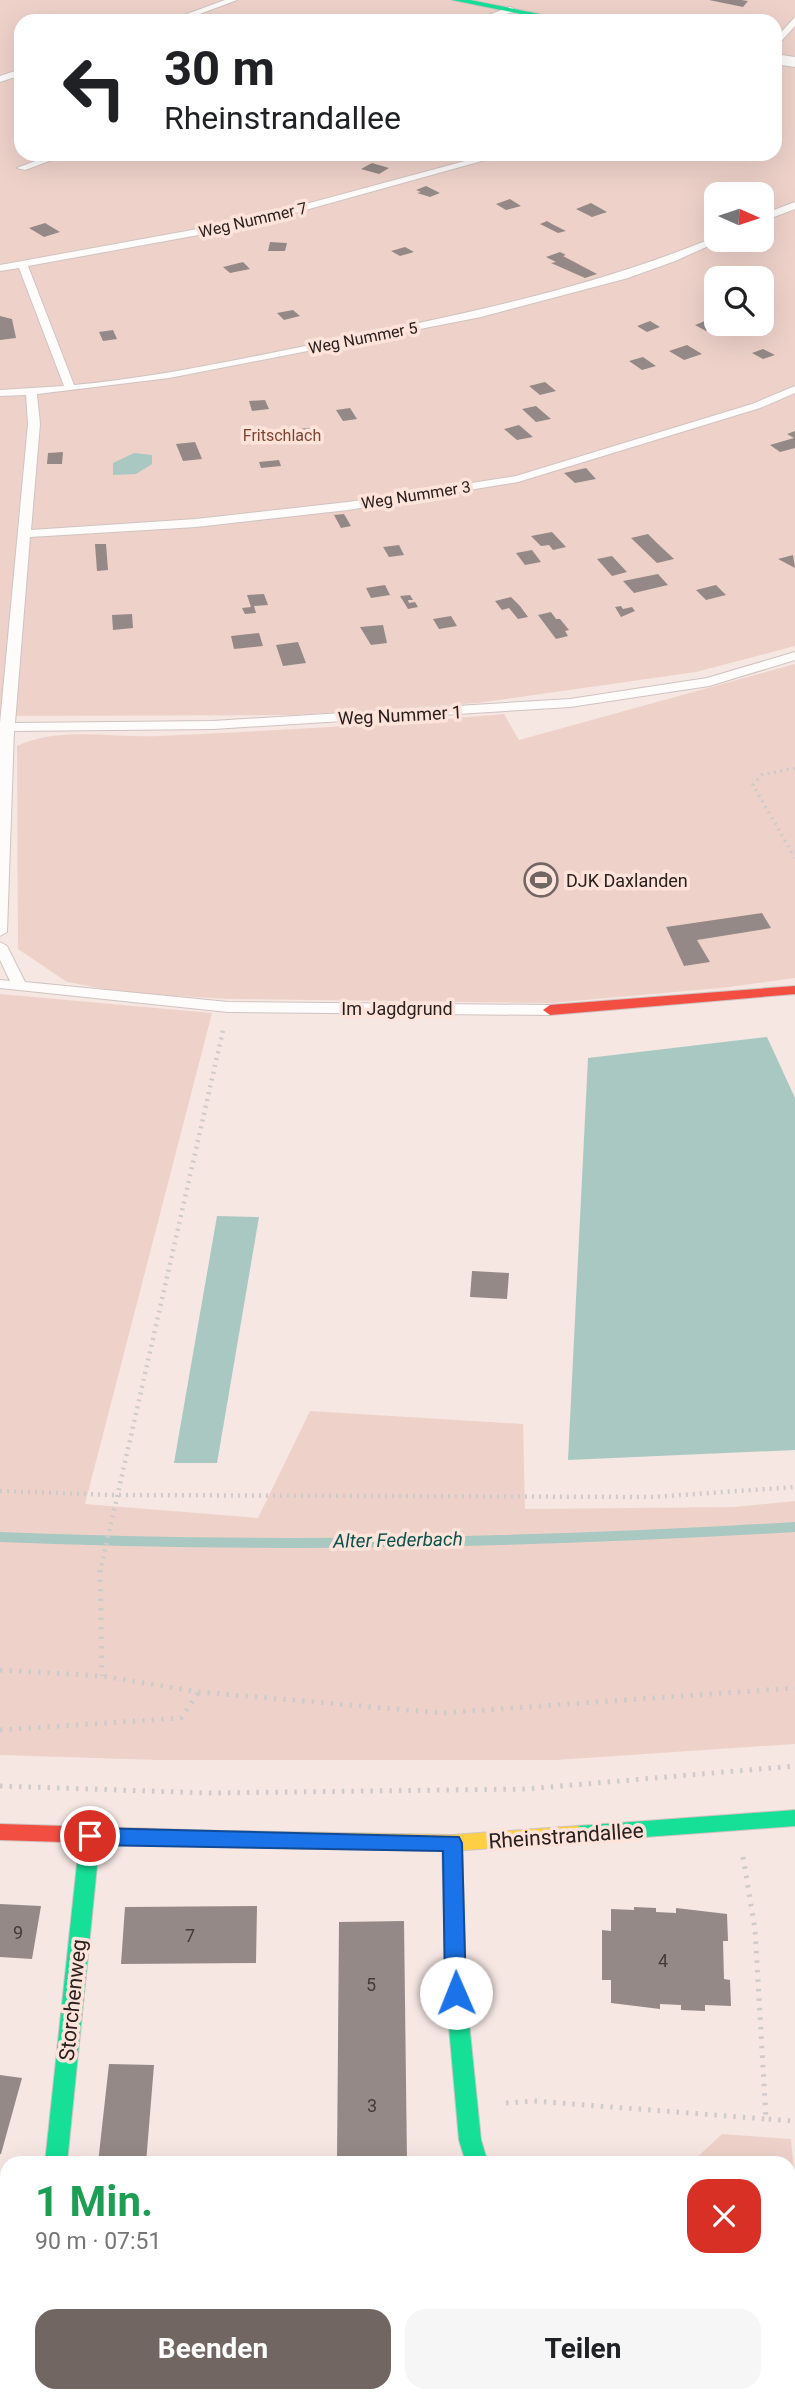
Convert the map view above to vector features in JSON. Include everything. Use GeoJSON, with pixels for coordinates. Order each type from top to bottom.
{"type":"FeatureCollection","features":[{"type":"Feature","properties":{"kind":"street"},"geometry":{"type":"LineString","coordinates":[[456,0],[538,14]]}},
{"type":"Feature","properties":{"kind":"street","name":"Im Jagdgrund"},"geometry":{"type":"LineString","coordinates":[[550,1010],[676,1002],[795,990]]}},
{"type":"Feature","properties":{"kind":"street","name":"Rheinstrandallee"},"geometry":{"type":"LineString","coordinates":[[0,1832],[452,1843],[737,1825],[795,1818]]}},
{"type":"Feature","properties":{"kind":"street","name":"Storchenweg"},"geometry":{"type":"LineString","coordinates":[[56,2156],[90,1836]]}},
{"type":"Feature","properties":{"kind":"street"},"geometry":{"type":"LineString","coordinates":[[452,1843],[456,1993],[466,2106],[476,2156]]}},
{"type":"Feature","properties":{"kind":"lane"},"geometry":{"type":"LineString","coordinates":[[192,14],[233,0]]}},
{"type":"Feature","properties":{"kind":"lane"},"geometry":{"type":"LineString","coordinates":[[782,36],[795,20]]}},
{"type":"Feature","properties":{"kind":"lane"},"geometry":{"type":"LineString","coordinates":[[22,168],[43,161]]}},
{"type":"Feature","properties":{"kind":"lane","name":"Weg Nummer 7"},"geometry":{"type":"LineString","coordinates":[[0,268],[248,223],[476,161]]}},
{"type":"Feature","properties":{"kind":"lane"},"geometry":{"type":"LineString","coordinates":[[774,214],[795,205]]}},
{"type":"Feature","properties":{"kind":"lane","name":"Weg Nummer 5"},"geometry":{"type":"LineString","coordinates":[[0,393],[31,393],[214,368],[479,315],[608,283],[704,245]]}},
{"type":"Feature","properties":{"kind":"lane"},"geometry":{"type":"LineString","coordinates":[[23,265],[70,387]]}},
{"type":"Feature","properties":{"kind":"lane","name":"Weg Nummer 3"},"geometry":{"type":"LineString","coordinates":[[24,534],[196,523],[348,506],[518,479],[756,407],[795,390]]}},
{"type":"Feature","properties":{"kind":"lane"},"geometry":{"type":"LineString","coordinates":[[0,932],[4,728],[34,424],[31,393]]}},
{"type":"Feature","properties":{"kind":"lane","name":"Weg Nummer 1"},"geometry":{"type":"LineString","coordinates":[[4,728],[213,725],[570,703],[709,682],[795,656]]}},
{"type":"Feature","properties":{"kind":"lane"},"geometry":{"type":"LineString","coordinates":[[0,946],[20,986]]}},
{"type":"Feature","properties":{"kind":"lane","name":"Im Jagdgrund"},"geometry":{"type":"LineString","coordinates":[[0,984],[228,1007],[550,1010]]}},
{"type":"Feature","properties":{"kind":"path"},"geometry":{"type":"LineString","coordinates":[[795,768],[762,775],[753,785],[795,858]]}},
{"type":"Feature","properties":{"kind":"path"},"geometry":{"type":"LineString","coordinates":[[102,1676],[100,1564],[228,1007]]}},
{"type":"Feature","properties":{"kind":"path"},"geometry":{"type":"LineString","coordinates":[[0,1491],[114,1495],[653,1497],[795,1487]]}},
{"type":"Feature","properties":{"kind":"path"},"geometry":{"type":"LineString","coordinates":[[0,1670],[102,1676],[199,1692],[442,1713],[795,1688]]}},
{"type":"Feature","properties":{"kind":"path"},"geometry":{"type":"LineString","coordinates":[[0,1730],[181,1718],[199,1692]]}},
{"type":"Feature","properties":{"kind":"path"},"geometry":{"type":"LineString","coordinates":[[0,1786],[209,1793],[526,1789],[795,1766]]}},
{"type":"Feature","properties":{"kind":"path"},"geometry":{"type":"LineString","coordinates":[[737,1825],[755,1930],[766,2119]]}},
{"type":"Feature","properties":{"kind":"path"},"geometry":{"type":"LineString","coordinates":[[466,2106],[534,2101],[795,2121]]}},
{"type":"Feature","properties":{"kind":"green space","name":"Fritschlach"},"geometry":{"type":"Polygon","coordinates":[[[0,0],[795,0],[795,646],[696,672],[478,703],[297,715],[0,716],[0,0]]]}},
{"type":"Feature","properties":{"kind":"green space","name":"DJK Daxlanden"},"geometry":{"type":"Polygon","coordinates":[[[795,664],[795,978],[721,988],[551,1003],[228,999],[126,993],[67,982],[18,949],[17,746],[33,740],[86,734],[158,736],[245,732],[504,714],[519,740],[795,664]]]}},
{"type":"Feature","properties":{"kind":"green space"},"geometry":{"type":"Polygon","coordinates":[[[0,994],[212,1013],[85,1504],[258,1518],[310,1411],[523,1424],[525,1509],[734,1507],[795,1501],[795,1744],[556,1760],[158,1760],[0,1755],[0,994]]]}},
{"type":"Feature","properties":{"kind":"green space"},"geometry":{"type":"Polygon","coordinates":[[[722,2134],[791,2139],[792,2156],[698,2156],[722,2134]]]}},
{"type":"Feature","properties":{"kind":"water"},"geometry":{"type":"Polygon","coordinates":[[[134,453],[152,455],[152,464],[136,474],[113,475],[113,463],[134,453]]]}},
{"type":"Feature","properties":{"kind":"water"},"geometry":{"type":"Polygon","coordinates":[[[767,1037],[795,1098],[795,1450],[568,1460],[588,1058],[767,1037]]]}},
{"type":"Feature","properties":{"kind":"water"},"geometry":{"type":"Polygon","coordinates":[[[217,1216],[259,1217],[217,1463],[174,1463],[217,1216]]]}},
{"type":"Feature","properties":{"kind":"building"},"geometry":{"type":"Polygon","coordinates":[[[709,0],[741,0],[748,1],[743,7],[709,0]]]}},
{"type":"Feature","properties":{"kind":"building"},"geometry":{"type":"Polygon","coordinates":[[[372,163],[389,168],[379,174],[361,169],[372,163]]]}},
{"type":"Feature","properties":{"kind":"building"},"geometry":{"type":"Polygon","coordinates":[[[426,186],[440,193],[430,197],[417,193],[421,192],[416,190],[426,186]]]}},
{"type":"Feature","properties":{"kind":"building"},"geometry":{"type":"Polygon","coordinates":[[[510,199],[521,206],[506,210],[496,204],[510,199]]]}},
{"type":"Feature","properties":{"kind":"building"},"geometry":{"type":"Polygon","coordinates":[[[591,203],[607,212],[592,217],[576,209],[591,203]]]}},
{"type":"Feature","properties":{"kind":"building"},"geometry":{"type":"Polygon","coordinates":[[[547,221],[566,231],[558,233],[540,224],[547,221]]]}},
{"type":"Feature","properties":{"kind":"building"},"geometry":{"type":"Polygon","coordinates":[[[45,223],[60,232],[44,237],[29,228],[45,223]]]}},
{"type":"Feature","properties":{"kind":"building"},"geometry":{"type":"Polygon","coordinates":[[[270,242],[287,243],[285,251],[268,251],[270,242]]]}},
{"type":"Feature","properties":{"kind":"building"},"geometry":{"type":"Polygon","coordinates":[[[405,247],[414,252],[400,256],[391,251],[405,247]]]}},
{"type":"Feature","properties":{"kind":"building"},"geometry":{"type":"Polygon","coordinates":[[[560,252],[597,274],[585,278],[551,263],[556,262],[546,257],[560,252]]]}},
{"type":"Feature","properties":{"kind":"building"},"geometry":{"type":"Polygon","coordinates":[[[243,262],[250,269],[230,273],[223,267],[243,262]]]}},
{"type":"Feature","properties":{"kind":"building"},"geometry":{"type":"Polygon","coordinates":[[[293,310],[300,316],[284,320],[277,313],[293,310]]]}},
{"type":"Feature","properties":{"kind":"building"},"geometry":{"type":"Polygon","coordinates":[[[0,316],[12,319],[16,338],[0,340],[0,316]]]}},
{"type":"Feature","properties":{"kind":"building"},"geometry":{"type":"Polygon","coordinates":[[[650,321],[660,327],[647,332],[637,326],[650,321]]]}},
{"type":"Feature","properties":{"kind":"building"},"geometry":{"type":"Polygon","coordinates":[[[704,321],[704,330],[695,325],[704,321]]]}},
{"type":"Feature","properties":{"kind":"building"},"geometry":{"type":"Polygon","coordinates":[[[113,330],[117,339],[103,341],[99,332],[113,330]]]}},
{"type":"Feature","properties":{"kind":"building"},"geometry":{"type":"Polygon","coordinates":[[[687,345],[702,354],[684,360],[669,351],[687,345]]]}},
{"type":"Feature","properties":{"kind":"building"},"geometry":{"type":"Polygon","coordinates":[[[763,349],[775,355],[763,359],[752,353],[763,349]]]}},
{"type":"Feature","properties":{"kind":"building"},"geometry":{"type":"Polygon","coordinates":[[[643,357],[656,366],[642,370],[629,361],[643,357]]]}},
{"type":"Feature","properties":{"kind":"building"},"geometry":{"type":"Polygon","coordinates":[[[545,382],[556,391],[540,395],[529,386],[545,382]]]}},
{"type":"Feature","properties":{"kind":"building"},"geometry":{"type":"Polygon","coordinates":[[[265,400],[269,409],[252,411],[249,401],[265,400]]]}},
{"type":"Feature","properties":{"kind":"building"},"geometry":{"type":"Polygon","coordinates":[[[536,406],[551,419],[536,422],[522,409],[536,406]]]}},
{"type":"Feature","properties":{"kind":"building"},"geometry":{"type":"Polygon","coordinates":[[[350,408],[357,419],[343,421],[336,410],[350,408]]]}},
{"type":"Feature","properties":{"kind":"building"},"geometry":{"type":"Polygon","coordinates":[[[519,425],[533,437],[517,440],[504,429],[519,425]]]}},
{"type":"Feature","properties":{"kind":"building"},"geometry":{"type":"Polygon","coordinates":[[[310,428],[316,441],[306,442],[303,436],[290,437],[288,430],[310,428]]]}},
{"type":"Feature","properties":{"kind":"building"},"geometry":{"type":"Polygon","coordinates":[[[795,431],[795,448],[780,452],[770,445],[794,438],[787,434],[795,431]]]}},
{"type":"Feature","properties":{"kind":"building"},"geometry":{"type":"Polygon","coordinates":[[[195,442],[202,459],[183,461],[176,444],[195,442]]]}},
{"type":"Feature","properties":{"kind":"building"},"geometry":{"type":"Polygon","coordinates":[[[63,452],[62,464],[47,464],[48,453],[63,452]]]}},
{"type":"Feature","properties":{"kind":"building"},"geometry":{"type":"Polygon","coordinates":[[[279,460],[281,466],[261,468],[259,462],[279,460]]]}},
{"type":"Feature","properties":{"kind":"building"},"geometry":{"type":"Polygon","coordinates":[[[586,468],[596,479],[575,483],[564,473],[586,468]]]}},
{"type":"Feature","properties":{"kind":"building"},"geometry":{"type":"Polygon","coordinates":[[[344,514],[351,526],[341,528],[334,515],[344,514]]]}},
{"type":"Feature","properties":{"kind":"building"},"geometry":{"type":"Polygon","coordinates":[[[552,532],[566,547],[553,550],[549,545],[541,546],[531,536],[552,532]]]}},
{"type":"Feature","properties":{"kind":"building"},"geometry":{"type":"Polygon","coordinates":[[[648,534],[674,559],[657,563],[631,538],[648,534]]]}},
{"type":"Feature","properties":{"kind":"building"},"geometry":{"type":"Polygon","coordinates":[[[95,544],[106,544],[108,570],[97,571],[95,544]]]}},
{"type":"Feature","properties":{"kind":"building"},"geometry":{"type":"Polygon","coordinates":[[[399,545],[404,555],[389,557],[383,547],[399,545]]]}},
{"type":"Feature","properties":{"kind":"building"},"geometry":{"type":"Polygon","coordinates":[[[532,550],[541,562],[525,565],[516,553],[532,550]]]}},
{"type":"Feature","properties":{"kind":"building"},"geometry":{"type":"Polygon","coordinates":[[[793,555],[795,568],[778,559],[793,555]]]}},
{"type":"Feature","properties":{"kind":"building"},"geometry":{"type":"Polygon","coordinates":[[[612,556],[627,572],[612,576],[597,559],[612,556]]]}},
{"type":"Feature","properties":{"kind":"building"},"geometry":{"type":"Polygon","coordinates":[[[658,574],[668,585],[634,593],[623,581],[658,574]]]}},
{"type":"Feature","properties":{"kind":"building"},"geometry":{"type":"Polygon","coordinates":[[[385,585],[390,595],[371,598],[366,588],[385,585]]]}},
{"type":"Feature","properties":{"kind":"building"},"geometry":{"type":"Polygon","coordinates":[[[716,585],[726,595],[706,600],[696,590],[716,585]]]}},
{"type":"Feature","properties":{"kind":"building"},"geometry":{"type":"Polygon","coordinates":[[[264,594],[268,605],[254,606],[256,613],[245,614],[242,608],[251,607],[247,595],[264,594]]]}},
{"type":"Feature","properties":{"kind":"building"},"geometry":{"type":"Polygon","coordinates":[[[410,595],[413,600],[408,600],[409,603],[415,602],[418,607],[408,609],[400,596],[410,595]]]}},
{"type":"Feature","properties":{"kind":"building"},"geometry":{"type":"Polygon","coordinates":[[[511,597],[528,617],[518,619],[509,608],[502,610],[495,601],[511,597]]]}},
{"type":"Feature","properties":{"kind":"building"},"geometry":{"type":"Polygon","coordinates":[[[621,606],[623,609],[632,607],[635,611],[621,617],[615,607],[621,606]]]}},
{"type":"Feature","properties":{"kind":"building"},"geometry":{"type":"Polygon","coordinates":[[[551,612],[569,630],[565,631],[568,636],[556,639],[538,615],[551,612]]]}},
{"type":"Feature","properties":{"kind":"building"},"geometry":{"type":"Polygon","coordinates":[[[132,614],[133,628],[113,630],[112,615],[132,614]]]}},
{"type":"Feature","properties":{"kind":"building"},"geometry":{"type":"Polygon","coordinates":[[[451,616],[457,626],[439,629],[433,619],[451,616]]]}},
{"type":"Feature","properties":{"kind":"building"},"geometry":{"type":"Polygon","coordinates":[[[383,625],[387,643],[371,645],[360,627],[383,625]]]}},
{"type":"Feature","properties":{"kind":"building"},"geometry":{"type":"Polygon","coordinates":[[[259,633],[263,646],[234,649],[231,636],[259,633]]]}},
{"type":"Feature","properties":{"kind":"building"},"geometry":{"type":"Polygon","coordinates":[[[298,642],[306,663],[283,666],[276,645],[298,642]]]}},
{"type":"Feature","properties":{"kind":"building"},"geometry":{"type":"Polygon","coordinates":[[[762,913],[771,928],[697,940],[710,962],[684,966],[666,927],[762,913]]]}},
{"type":"Feature","properties":{"kind":"building"},"geometry":{"type":"Polygon","coordinates":[[[472,1271],[509,1273],[507,1299],[470,1297],[472,1271]]]}},
{"type":"Feature","properties":{"kind":"building"},"geometry":{"type":"Polygon","coordinates":[[[0,1904],[41,1906],[32,1959],[0,1957],[0,1904]]]}},
{"type":"Feature","properties":{"kind":"building"},"geometry":{"type":"Polygon","coordinates":[[[257,1906],[256,1963],[121,1964],[125,1907],[257,1906]]]}},
{"type":"Feature","properties":{"kind":"building"},"geometry":{"type":"Polygon","coordinates":[[[634,1907],[656,1908],[656,1912],[676,1913],[676,1908],[727,1914],[728,1941],[723,1941],[724,1979],[730,1980],[731,2006],[705,2005],[705,2011],[681,2010],[681,2005],[660,2004],[660,2009],[611,2003],[611,1980],[602,1980],[602,1930],[611,1931],[611,1909],[634,1910],[634,1907]]]}},
{"type":"Feature","properties":{"kind":"building"},"geometry":{"type":"Polygon","coordinates":[[[404,1921],[407,2156],[337,2156],[339,1922],[404,1921]]]}},
{"type":"Feature","properties":{"kind":"building"},"geometry":{"type":"Polygon","coordinates":[[[109,2064],[154,2065],[147,2156],[99,2156],[109,2064]]]}},
{"type":"Feature","properties":{"kind":"building"},"geometry":{"type":"Polygon","coordinates":[[[0,2075],[22,2078],[1,2154],[0,2154],[0,2075]]]}},
{"type":"Feature","properties":{"kind":"waterway","name":"Alter Federbach"},"geometry":{"type":"LineString","coordinates":[[0,1537],[198,1542],[398,1542],[597,1537],[795,1527]]}},
{"type":"Feature","properties":{"kind":"traffic: fast"},"geometry":{"type":"LineString","coordinates":[[456,0],[532,14]]}},
{"type":"Feature","properties":{"kind":"traffic: fast"},"geometry":{"type":"LineString","coordinates":[[577,1834],[795,1818]]}},
{"type":"Feature","properties":{"kind":"traffic: fast"},"geometry":{"type":"LineString","coordinates":[[57,2156],[90,1836]]}},
{"type":"Feature","properties":{"kind":"traffic: fast"},"geometry":{"type":"LineString","coordinates":[[452,1843],[456,1993],[470,2140],[475,2156]]}},
{"type":"Feature","properties":{"kind":"traffic: slow"},"geometry":{"type":"LineString","coordinates":[[221,1839],[452,1843],[577,1834]]}},
{"type":"Feature","properties":{"kind":"traffic: jam"},"geometry":{"type":"LineString","coordinates":[[550,1010],[795,990]]}},
{"type":"Feature","properties":{"kind":"traffic: jam"},"geometry":{"type":"LineString","coordinates":[[0,1832],[221,1839]]}},
{"type":"Feature","properties":{"kind":"place","name":"DJK Daxlanden"},"geometry":{"type":"Point","coordinates":[541,880]}},
{"type":"Feature","properties":{"kind":"route"},"geometry":{"type":"LineString","coordinates":[[90,1836],[452,1843],[456,1993]]}}]}
